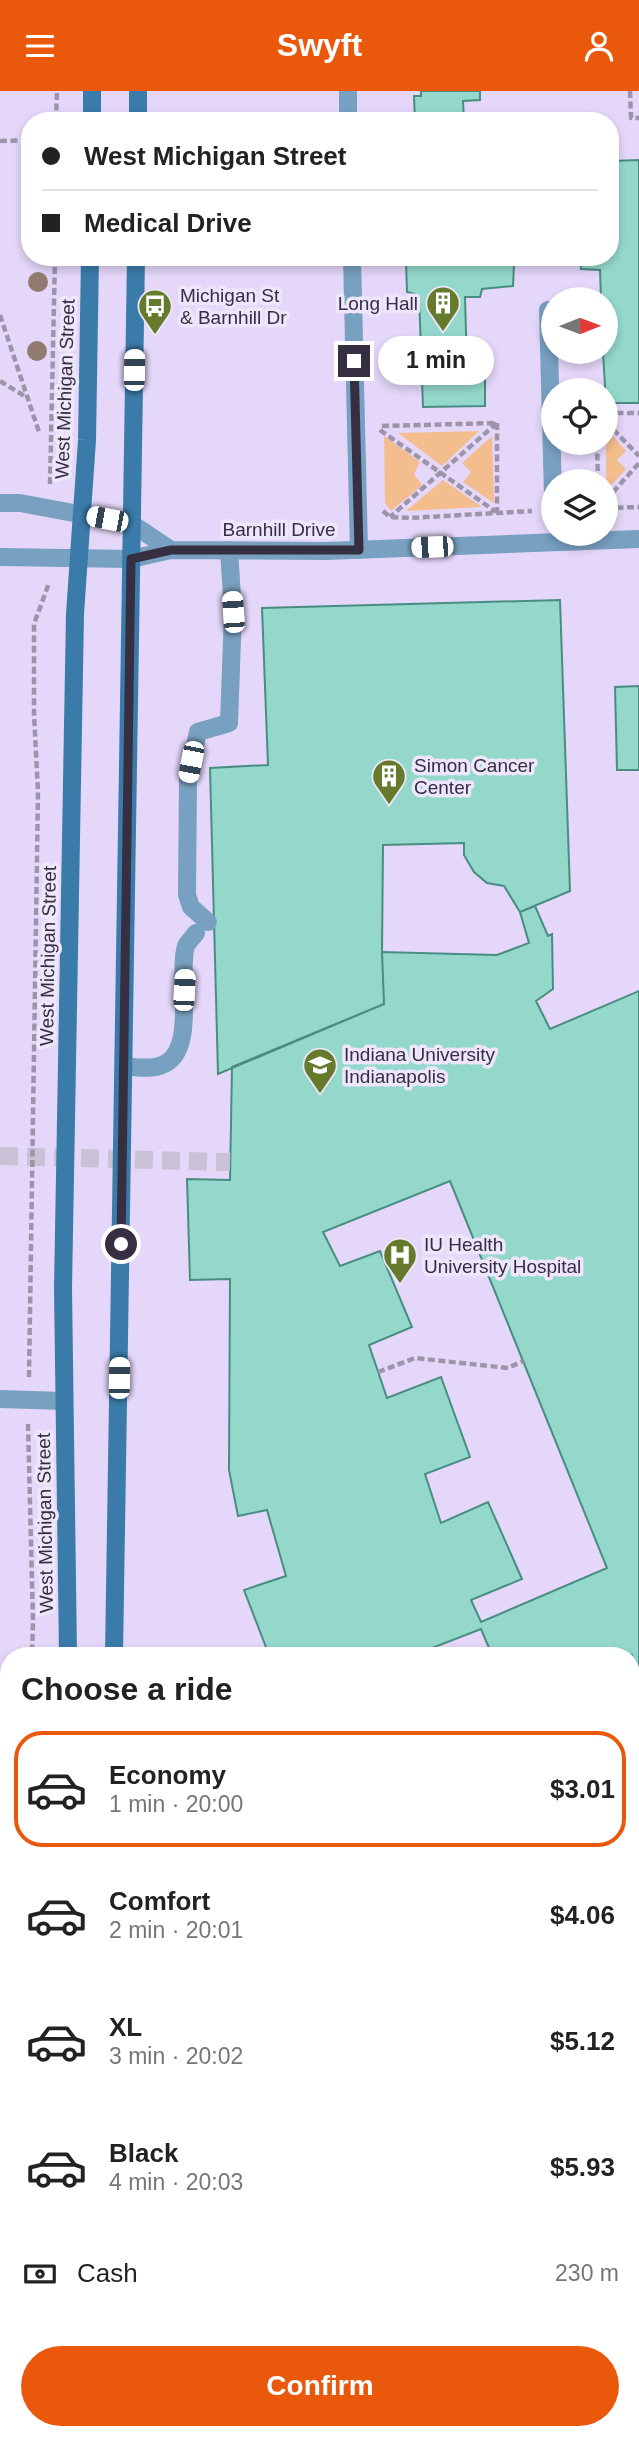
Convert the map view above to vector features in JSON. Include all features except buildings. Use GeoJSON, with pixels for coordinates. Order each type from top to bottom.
{"type":"FeatureCollection","features":[{"type":"Feature","properties":{"kind":"main road"},"geometry":{"type":"LineString","coordinates":[[92,91],[92,112]]}},
{"type":"Feature","properties":{"kind":"main road"},"geometry":{"type":"LineString","coordinates":[[138,91],[138,112]]}},
{"type":"Feature","properties":{"kind":"main road","name":"West Michigan Street"},"geometry":{"type":"LineString","coordinates":[[68,1647],[64,1261],[74,669],[87,440],[90,266]]}},
{"type":"Feature","properties":{"kind":"main road"},"geometry":{"type":"LineString","coordinates":[[114,1647],[136,266]]}},
{"type":"Feature","properties":{"kind":"street"},"geometry":{"type":"LineString","coordinates":[[348,91],[348,112]]}},
{"type":"Feature","properties":{"kind":"street"},"geometry":{"type":"LineString","coordinates":[[352,266],[359,550]]}},
{"type":"Feature","properties":{"kind":"street"},"geometry":{"type":"LineString","coordinates":[[549,364],[552,469]]}},
{"type":"Feature","properties":{"kind":"street"},"geometry":{"type":"LineString","coordinates":[[0,503],[20,503],[132,524],[171,550]]}},
{"type":"Feature","properties":{"kind":"street","name":"Barnhill Drive"},"geometry":{"type":"LineString","coordinates":[[0,557],[131,559],[171,550],[359,550],[541,539]]}},
{"type":"Feature","properties":{"kind":"street","name":"Barnhill Drive"},"geometry":{"type":"LineString","coordinates":[[618,539],[639,539]]}},
{"type":"Feature","properties":{"kind":"street"},"geometry":{"type":"LineString","coordinates":[[124,1066],[164,1065],[177,1053],[183,1034],[187,946],[202,927],[187,895],[188,777],[198,732],[229,723],[233,612],[229,550]]}},
{"type":"Feature","properties":{"kind":"street"},"geometry":{"type":"LineString","coordinates":[[0,1399],[64,1401]]}},
{"type":"Feature","properties":{"kind":"path"},"geometry":{"type":"LineString","coordinates":[[56,112],[57,91]]}},
{"type":"Feature","properties":{"kind":"path"},"geometry":{"type":"LineString","coordinates":[[630,91],[631,118],[639,118]]}},
{"type":"Feature","properties":{"kind":"path"},"geometry":{"type":"LineString","coordinates":[[0,141],[21,140]]}},
{"type":"Feature","properties":{"kind":"path"},"geometry":{"type":"LineString","coordinates":[[50,476],[54,266]]}},
{"type":"Feature","properties":{"kind":"path"},"geometry":{"type":"LineString","coordinates":[[0,315],[38,432]]}},
{"type":"Feature","properties":{"kind":"path"},"geometry":{"type":"LineString","coordinates":[[0,381],[26,397]]}},
{"type":"Feature","properties":{"kind":"path"},"geometry":{"type":"LineString","coordinates":[[618,413],[639,413]]}},
{"type":"Feature","properties":{"kind":"path"},"geometry":{"type":"LineString","coordinates":[[374,426],[497,423]]}},
{"type":"Feature","properties":{"kind":"path"},"geometry":{"type":"LineString","coordinates":[[390,517],[497,423]]}},
{"type":"Feature","properties":{"kind":"path"},"geometry":{"type":"LineString","coordinates":[[497,423],[497,513]]}},
{"type":"Feature","properties":{"kind":"path"},"geometry":{"type":"LineString","coordinates":[[374,426],[374,433]]}},
{"type":"Feature","properties":{"kind":"path"},"geometry":{"type":"LineString","coordinates":[[374,426],[497,513]]}},
{"type":"Feature","properties":{"kind":"path"},"geometry":{"type":"LineString","coordinates":[[618,434],[639,456]]}},
{"type":"Feature","properties":{"kind":"path"},"geometry":{"type":"LineString","coordinates":[[618,487],[639,463]]}},
{"type":"Feature","properties":{"kind":"path"},"geometry":{"type":"LineString","coordinates":[[377,506],[390,517],[539,511]]}},
{"type":"Feature","properties":{"kind":"path"},"geometry":{"type":"LineString","coordinates":[[618,508],[639,507]]}},
{"type":"Feature","properties":{"kind":"path"},"geometry":{"type":"LineString","coordinates":[[30,1361],[38,792],[34,714],[34,624],[50,579]]}},
{"type":"Feature","properties":{"kind":"path"},"geometry":{"type":"LineString","coordinates":[[378,1372],[415,1358],[508,1368],[523,1361]]}},
{"type":"Feature","properties":{"kind":"path"},"geometry":{"type":"LineString","coordinates":[[27,1434],[32,1647]]}},
{"type":"Feature","properties":{"kind":"shaded area","name":"Indiana University Indianapolis"},"geometry":{"type":"Polygon","coordinates":[[[0,91],[639,91],[639,1647],[0,1647],[0,91]]]}},
{"type":"Feature","properties":{"kind":"shaded area"},"geometry":{"type":"Polygon","coordinates":[[[479,431],[442,466],[398,433],[479,431]]]}},
{"type":"Feature","properties":{"kind":"shaded area"},"geometry":{"type":"Polygon","coordinates":[[[384,436],[420,462],[414,474],[422,485],[391,511],[385,503],[384,436]]]}},
{"type":"Feature","properties":{"kind":"shaded area"},"geometry":{"type":"Polygon","coordinates":[[[492,436],[494,503],[463,482],[471,472],[462,463],[492,436]]]}},
{"type":"Feature","properties":{"kind":"shaded area"},"geometry":{"type":"Polygon","coordinates":[[[618,442],[626,451],[617,460],[626,469],[618,478],[618,469],[606,469],[606,455],[618,455],[618,442]]]}},
{"type":"Feature","properties":{"kind":"shaded area"},"geometry":{"type":"Polygon","coordinates":[[[443,480],[482,507],[406,511],[443,480]]]}},
{"type":"Feature","properties":{"kind":"tunnel"},"geometry":{"type":"LineString","coordinates":[[0,1156],[230,1162]]}},
{"type":"Feature","properties":{"kind":"place","name":"Long Hall"},"geometry":{"type":"Point","coordinates":[443,333]}},
{"type":"Feature","properties":{"kind":"place","name":"Michigan St & Barnhill Dr"},"geometry":{"type":"Point","coordinates":[155,336]}},
{"type":"Feature","properties":{"kind":"place","name":"Simon Cancer Center"},"geometry":{"type":"Point","coordinates":[389,806]}},
{"type":"Feature","properties":{"kind":"place","name":"Indiana University Indianapolis"},"geometry":{"type":"Point","coordinates":[320,1095]}},
{"type":"Feature","properties":{"kind":"place","name":"IU Health University Hospital"},"geometry":{"type":"Point","coordinates":[400,1285]}},
{"type":"Feature","properties":{"kind":"route"},"geometry":{"type":"LineString","coordinates":[[121,1244],[131,559],[171,550],[359,550],[354,361]]}}]}
